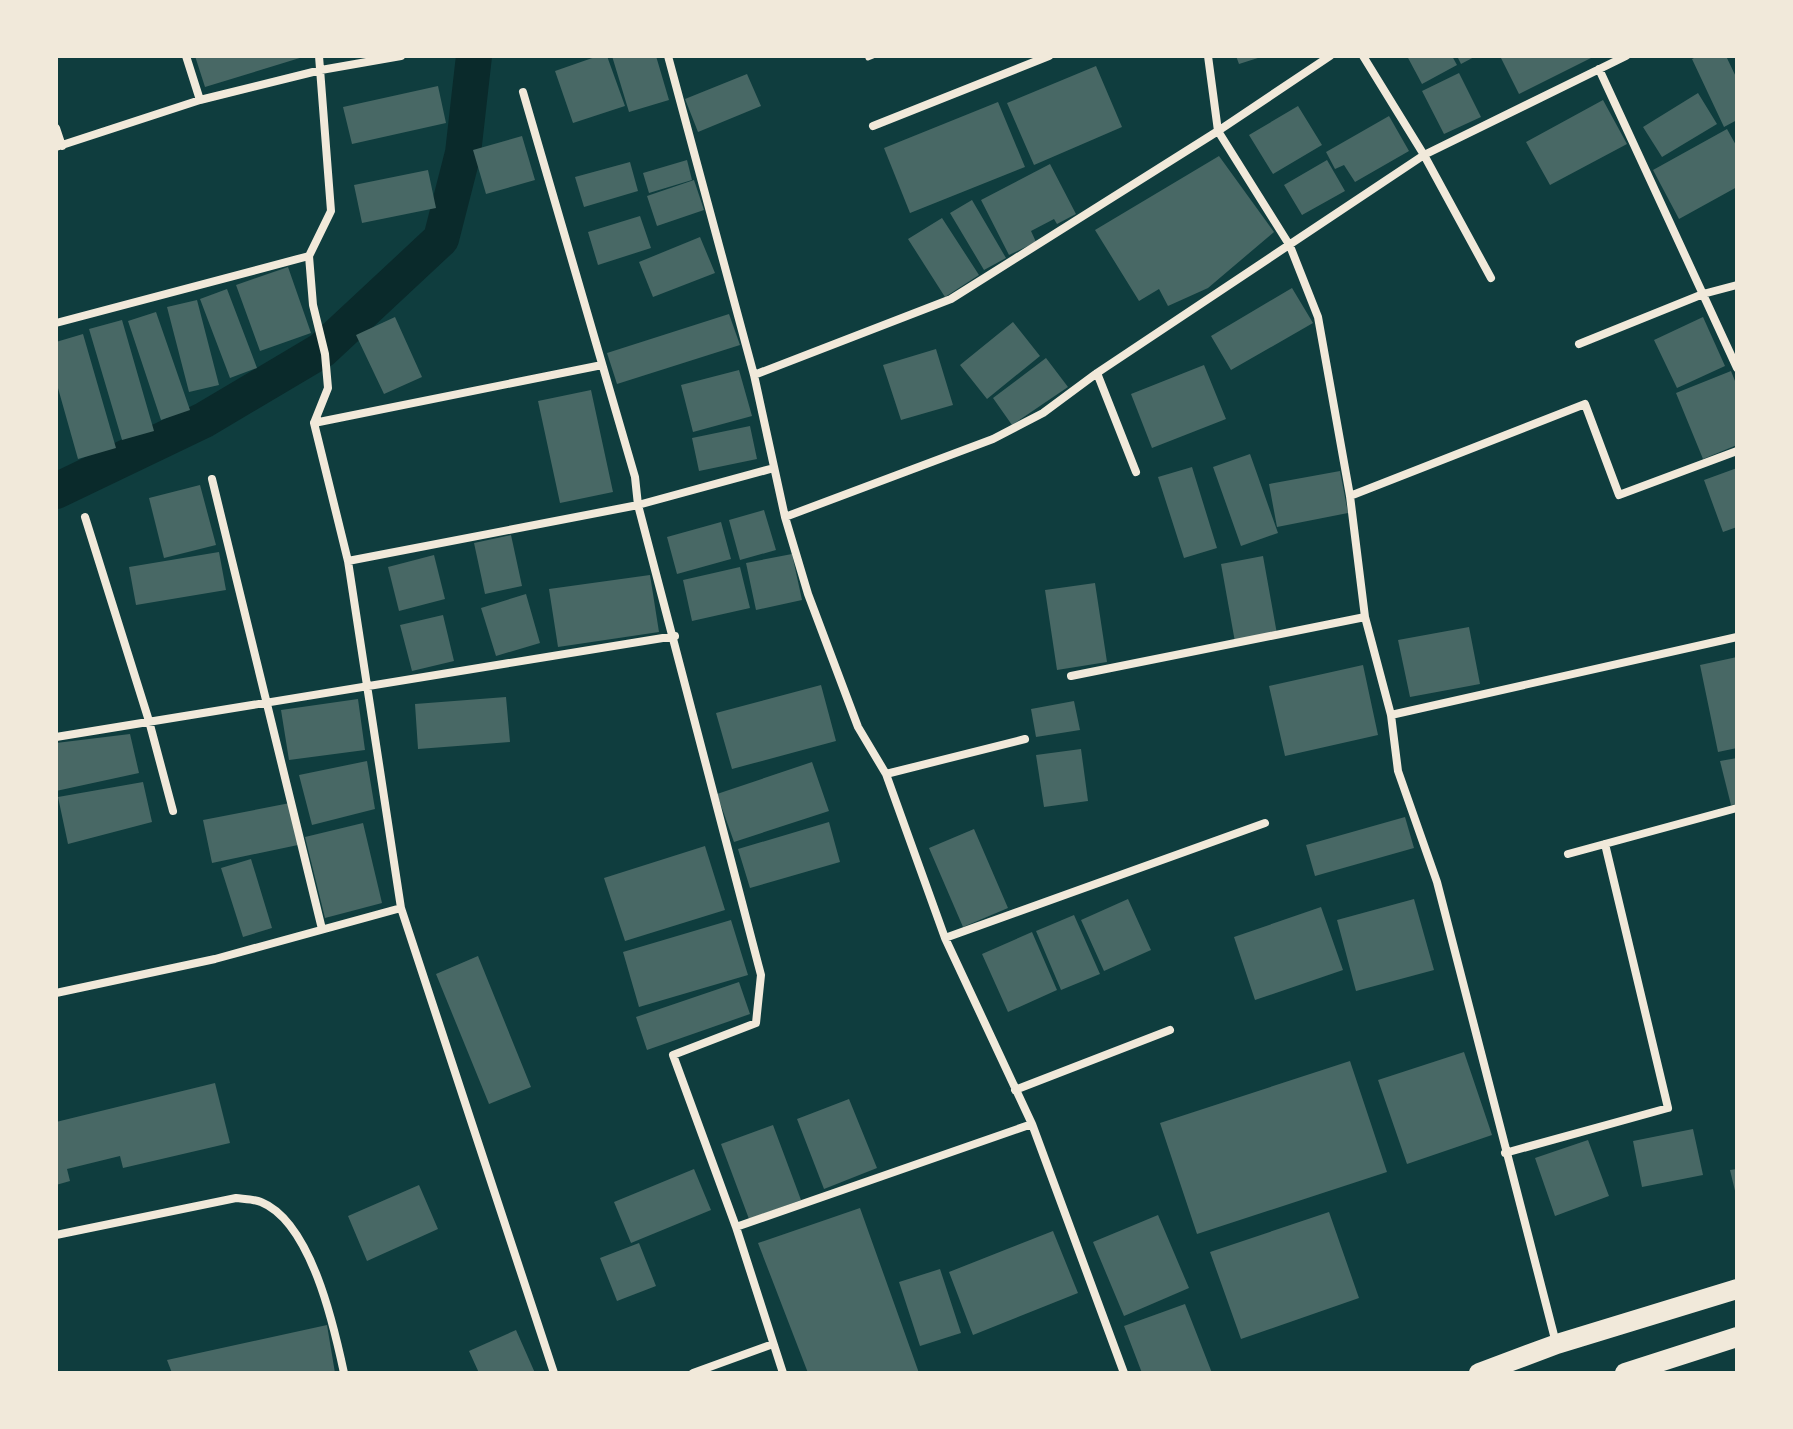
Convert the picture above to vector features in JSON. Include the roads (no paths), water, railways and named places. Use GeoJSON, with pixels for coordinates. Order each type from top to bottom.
{"type":"FeatureCollection","features":[{"type":"Feature","properties":{"kind":"main road"},"geometry":{"type":"LineString","coordinates":[[1479,1373],[1557,1344],[1737,1289]]}},
{"type":"Feature","properties":{"kind":"main road"},"geometry":{"type":"LineString","coordinates":[[1625,1373],[1737,1337]]}},
{"type":"Feature","properties":{"kind":"street"},"geometry":{"type":"LineString","coordinates":[[186,56],[200,100]]}},
{"type":"Feature","properties":{"kind":"street"},"geometry":{"type":"LineString","coordinates":[[319,56],[331,211],[309,256],[313,305],[325,354],[328,388],[314,423],[348,561],[401,908],[554,1373]]}},
{"type":"Feature","properties":{"kind":"street"},"geometry":{"type":"LineString","coordinates":[[56,128],[59,146],[200,100],[321,70],[401,56]]}},
{"type":"Feature","properties":{"kind":"street"},"geometry":{"type":"LineString","coordinates":[[668,56],[754,375],[785,517],[839,683],[858,727],[886,774],[945,938],[1032,1124],[1124,1373]]}},
{"type":"Feature","properties":{"kind":"street"},"geometry":{"type":"LineString","coordinates":[[873,126],[1049,56]]}},
{"type":"Feature","properties":{"kind":"street"},"geometry":{"type":"LineString","coordinates":[[1208,56],[1218,131],[1290,246],[1318,317],[1350,496],[1365,617],[1391,715],[1398,771],[1437,882],[1557,1344]]}},
{"type":"Feature","properties":{"kind":"street"},"geometry":{"type":"LineString","coordinates":[[754,375],[951,299],[1218,131],[1330,56]]}},
{"type":"Feature","properties":{"kind":"street"},"geometry":{"type":"LineString","coordinates":[[1363,56],[1424,155],[1491,278]]}},
{"type":"Feature","properties":{"kind":"street"},"geometry":{"type":"LineString","coordinates":[[785,517],[993,439],[1043,413],[1097,373],[1424,155],[1626,56]]}},
{"type":"Feature","properties":{"kind":"street"},"geometry":{"type":"LineString","coordinates":[[1599,69],[1737,368]]}},
{"type":"Feature","properties":{"kind":"street"},"geometry":{"type":"LineString","coordinates":[[523,92],[635,477],[638,505],[675,636],[761,975],[756,1023],[673,1055],[736,1227],[783,1373]]}},
{"type":"Feature","properties":{"kind":"street"},"geometry":{"type":"LineString","coordinates":[[56,323],[309,256]]}},
{"type":"Feature","properties":{"kind":"street"},"geometry":{"type":"LineString","coordinates":[[1579,344],[1703,294],[1737,285]]}},
{"type":"Feature","properties":{"kind":"street"},"geometry":{"type":"LineString","coordinates":[[314,423],[602,365]]}},
{"type":"Feature","properties":{"kind":"street"},"geometry":{"type":"LineString","coordinates":[[1097,373],[1136,472]]}},
{"type":"Feature","properties":{"kind":"street"},"geometry":{"type":"LineString","coordinates":[[1350,496],[1585,404],[1619,495],[1737,451]]}},
{"type":"Feature","properties":{"kind":"street"},"geometry":{"type":"LineString","coordinates":[[348,561],[638,505],[774,468]]}},
{"type":"Feature","properties":{"kind":"street"},"geometry":{"type":"LineString","coordinates":[[212,479],[322,929]]}},
{"type":"Feature","properties":{"kind":"street"},"geometry":{"type":"LineString","coordinates":[[85,517],[149,721],[173,811]]}},
{"type":"Feature","properties":{"kind":"street"},"geometry":{"type":"LineString","coordinates":[[1071,676],[1365,617]]}},
{"type":"Feature","properties":{"kind":"street"},"geometry":{"type":"LineString","coordinates":[[56,737],[675,636]]}},
{"type":"Feature","properties":{"kind":"street"},"geometry":{"type":"LineString","coordinates":[[1391,715],[1737,637]]}},
{"type":"Feature","properties":{"kind":"street"},"geometry":{"type":"LineString","coordinates":[[886,774],[1025,739]]}},
{"type":"Feature","properties":{"kind":"street"},"geometry":{"type":"LineString","coordinates":[[1568,854],[1737,808]]}},
{"type":"Feature","properties":{"kind":"street"},"geometry":{"type":"LineString","coordinates":[[945,938],[1265,823]]}},
{"type":"Feature","properties":{"kind":"street"},"geometry":{"type":"LineString","coordinates":[[1505,1153],[1668,1108],[1605,844]]}},
{"type":"Feature","properties":{"kind":"street"},"geometry":{"type":"LineString","coordinates":[[56,993],[215,959],[401,908]]}},
{"type":"Feature","properties":{"kind":"street"},"geometry":{"type":"LineString","coordinates":[[1015,1090],[1170,1030]]}},
{"type":"Feature","properties":{"kind":"street"},"geometry":{"type":"LineString","coordinates":[[736,1227],[1032,1124]]}},
{"type":"Feature","properties":{"kind":"street"},"geometry":{"type":"LineString","coordinates":[[56,1235],[236,1198],[262,1202],[280,1215],[296,1234],[330,1311],[344,1373]]}},
{"type":"Feature","properties":{"kind":"street"},"geometry":{"type":"LineString","coordinates":[[693,1373],[773,1344]]}},
{"type":"Feature","properties":{"kind":"waterway"},"geometry":{"type":"LineString","coordinates":[[56,491],[204,420],[322,350],[441,239],[463,153],[474,56]]}}]}
